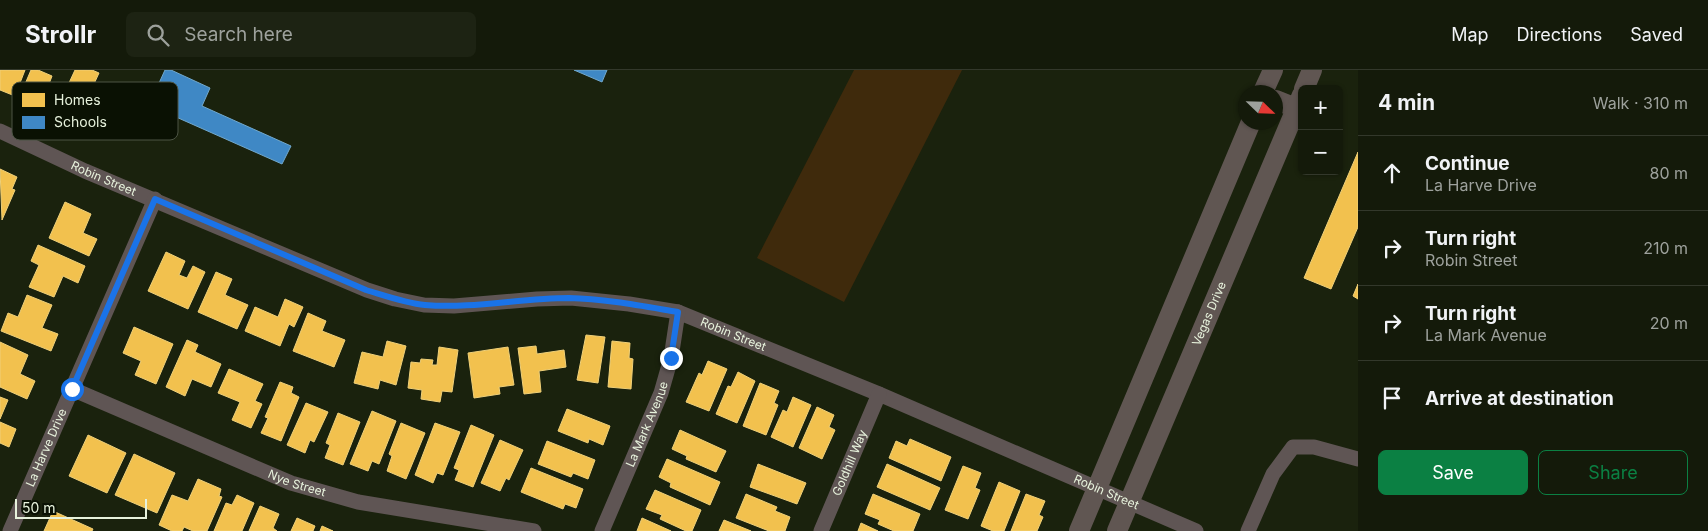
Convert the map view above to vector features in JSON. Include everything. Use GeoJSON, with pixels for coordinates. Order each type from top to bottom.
{"type":"FeatureCollection","features":[{"type":"Feature","properties":{"kind":"main road"},"geometry":{"type":"LineString","coordinates":[[1266,85],[1273,70]]}},
{"type":"Feature","properties":{"kind":"main road"},"geometry":{"type":"LineString","coordinates":[[1306,85],[1312,70]]}},
{"type":"Feature","properties":{"kind":"main road"},"geometry":{"type":"LineString","coordinates":[[1283,100],[1298,101]]}},
{"type":"Feature","properties":{"kind":"main road","name":"Vegas Drive"},"geometry":{"type":"LineString","coordinates":[[1117,531],[1298,103]]}},
{"type":"Feature","properties":{"kind":"main road"},"geometry":{"type":"LineString","coordinates":[[1079,531],[1248,130]]}},
{"type":"Feature","properties":{"kind":"street","name":"Robin Street"},"geometry":{"type":"LineString","coordinates":[[0,131],[12,137]]}},
{"type":"Feature","properties":{"kind":"street","name":"Robin Street"},"geometry":{"type":"LineString","coordinates":[[19,140],[85,171],[155,199],[366,290],[395,300],[424,305],[454,306],[571,298],[629,304],[678,312],[879,394],[1196,531]]}},
{"type":"Feature","properties":{"kind":"street","name":"La Harve Drive"},"geometry":{"type":"LineString","coordinates":[[10,531],[155,199]]}},
{"type":"Feature","properties":{"kind":"street","name":"La Mark Avenue"},"geometry":{"type":"LineString","coordinates":[[602,531],[661,393],[671,358],[678,312]]}},
{"type":"Feature","properties":{"kind":"street","name":"Nye Street"},"geometry":{"type":"LineString","coordinates":[[72,389],[291,483],[358,502],[534,531]]}},
{"type":"Feature","properties":{"kind":"street","name":"Goldhill Way"},"geometry":{"type":"LineString","coordinates":[[821,531],[879,394]]}},
{"type":"Feature","properties":{"kind":"street"},"geometry":{"type":"LineString","coordinates":[[1248,531],[1273,474],[1293,447],[1314,447],[1358,459]]}},
{"type":"Feature","properties":{"kind":"shaded area"},"geometry":{"type":"Polygon","coordinates":[[[854,70],[962,70],[844,302],[757,258],[854,70]]]}},
{"type":"Feature","properties":{"kind":"building: Homes"},"geometry":{"type":"Polygon","coordinates":[[[0,70],[25,70],[20,82],[12,82],[12,95],[0,90],[0,70]]]}},
{"type":"Feature","properties":{"kind":"building: Homes"},"geometry":{"type":"Polygon","coordinates":[[[31,70],[38,70],[52,76],[50,82],[26,82],[31,70]]]}},
{"type":"Feature","properties":{"kind":"building: Homes"},"geometry":{"type":"Polygon","coordinates":[[[75,70],[92,70],[99,73],[95,82],[69,82],[75,70]]]}},
{"type":"Feature","properties":{"kind":"building: Homes"},"geometry":{"type":"Polygon","coordinates":[[[1358,152],[1358,227],[1331,289],[1304,278],[1358,152]]]}},
{"type":"Feature","properties":{"kind":"building: Homes"},"geometry":{"type":"Polygon","coordinates":[[[0,169],[17,177],[12,189],[15,190],[2,220],[0,169]]]}},
{"type":"Feature","properties":{"kind":"building: Homes"},"geometry":{"type":"Polygon","coordinates":[[[65,202],[91,214],[83,233],[97,239],[89,256],[49,238],[65,202]]]}},
{"type":"Feature","properties":{"kind":"building: Homes"},"geometry":{"type":"Polygon","coordinates":[[[38,245],[85,266],[78,283],[63,276],[54,297],[29,287],[39,265],[31,261],[38,245]]]}},
{"type":"Feature","properties":{"kind":"building: Homes"},"geometry":{"type":"Polygon","coordinates":[[[166,252],[185,261],[179,275],[187,278],[193,266],[205,272],[188,309],[148,291],[166,252]]]}},
{"type":"Feature","properties":{"kind":"building: Homes"},"geometry":{"type":"Polygon","coordinates":[[[216,272],[232,279],[225,295],[248,305],[237,329],[198,312],[216,272]]]}},
{"type":"Feature","properties":{"kind":"building: Homes"},"geometry":{"type":"Polygon","coordinates":[[[1358,284],[1358,299],[1353,296],[1358,284]]]}},
{"type":"Feature","properties":{"kind":"building: Homes"},"geometry":{"type":"Polygon","coordinates":[[[27,295],[52,305],[42,328],[58,334],[51,351],[1,331],[8,313],[18,317],[27,295]]]}},
{"type":"Feature","properties":{"kind":"building: Homes"},"geometry":{"type":"Polygon","coordinates":[[[285,299],[303,307],[294,327],[289,324],[280,346],[245,331],[255,307],[278,317],[285,299]]]}},
{"type":"Feature","properties":{"kind":"building: Homes"},"geometry":{"type":"Polygon","coordinates":[[[308,313],[326,321],[322,331],[345,340],[334,367],[293,351],[308,313]]]}},
{"type":"Feature","properties":{"kind":"building: Homes"},"geometry":{"type":"Polygon","coordinates":[[[134,327],[173,344],[156,384],[135,375],[141,361],[123,353],[134,327]]]}},
{"type":"Feature","properties":{"kind":"building: Homes"},"geometry":{"type":"Polygon","coordinates":[[[586,335],[605,337],[598,383],[577,380],[586,335]]]}},
{"type":"Feature","properties":{"kind":"building: Homes"},"geometry":{"type":"Polygon","coordinates":[[[187,340],[198,345],[195,352],[221,364],[211,387],[192,379],[185,396],[166,387],[187,340]]]}},
{"type":"Feature","properties":{"kind":"building: Homes"},"geometry":{"type":"Polygon","coordinates":[[[387,341],[406,346],[396,385],[380,380],[378,389],[354,383],[362,352],[383,357],[387,341]]]}},
{"type":"Feature","properties":{"kind":"building: Homes"},"geometry":{"type":"Polygon","coordinates":[[[612,341],[630,343],[629,358],[633,359],[631,389],[608,387],[612,341]]]}},
{"type":"Feature","properties":{"kind":"building: Homes"},"geometry":{"type":"Polygon","coordinates":[[[0,342],[28,355],[20,374],[35,381],[27,399],[0,387],[0,342]]]}},
{"type":"Feature","properties":{"kind":"building: Homes"},"geometry":{"type":"Polygon","coordinates":[[[536,346],[537,354],[564,350],[566,367],[539,371],[541,392],[524,394],[518,348],[536,346]]]}},
{"type":"Feature","properties":{"kind":"building: Homes"},"geometry":{"type":"Polygon","coordinates":[[[439,347],[458,350],[452,392],[442,391],[440,402],[421,399],[422,390],[408,388],[411,362],[420,363],[421,359],[433,360],[432,365],[437,365],[439,347]]]}},
{"type":"Feature","properties":{"kind":"building: Homes"},"geometry":{"type":"Polygon","coordinates":[[[508,347],[514,385],[499,387],[500,394],[474,398],[468,353],[508,347]]]}},
{"type":"Feature","properties":{"kind":"building: Homes"},"geometry":{"type":"Polygon","coordinates":[[[708,361],[727,369],[709,411],[686,402],[699,373],[702,375],[708,361]]]}},
{"type":"Feature","properties":{"kind":"building: Homes"},"geometry":{"type":"Polygon","coordinates":[[[229,369],[263,384],[255,401],[262,404],[251,428],[232,420],[240,402],[218,393],[229,369]]]}},
{"type":"Feature","properties":{"kind":"building: Homes"},"geometry":{"type":"Polygon","coordinates":[[[738,372],[755,381],[737,423],[716,414],[728,386],[731,387],[738,372]]]}},
{"type":"Feature","properties":{"kind":"building: Homes"},"geometry":{"type":"Polygon","coordinates":[[[280,382],[293,387],[291,393],[299,397],[281,441],[261,433],[268,418],[265,417],[280,382]]]}},
{"type":"Feature","properties":{"kind":"building: Homes"},"geometry":{"type":"Polygon","coordinates":[[[760,383],[779,391],[774,403],[778,405],[766,435],[743,426],[760,383]]]}},
{"type":"Feature","properties":{"kind":"building: Homes"},"geometry":{"type":"Polygon","coordinates":[[[0,397],[8,400],[0,419],[0,397]]]}},
{"type":"Feature","properties":{"kind":"building: Homes"},"geometry":{"type":"Polygon","coordinates":[[[793,397],[811,405],[793,447],[771,437],[783,410],[787,412],[793,397]]]}},
{"type":"Feature","properties":{"kind":"building: Homes"},"geometry":{"type":"Polygon","coordinates":[[[306,403],[328,412],[314,442],[310,440],[305,453],[287,445],[306,403]]]}},
{"type":"Feature","properties":{"kind":"building: Homes"},"geometry":{"type":"Polygon","coordinates":[[[817,407],[834,415],[829,427],[835,430],[822,459],[799,448],[817,407]]]}},
{"type":"Feature","properties":{"kind":"building: Homes"},"geometry":{"type":"Polygon","coordinates":[[[567,409],[610,426],[603,445],[589,439],[588,443],[558,431],[567,409]]]}},
{"type":"Feature","properties":{"kind":"building: Homes"},"geometry":{"type":"Polygon","coordinates":[[[372,411],[396,421],[379,464],[372,461],[368,471],[350,464],[372,411]]]}},
{"type":"Feature","properties":{"kind":"building: Homes"},"geometry":{"type":"Polygon","coordinates":[[[338,413],[360,422],[343,465],[325,458],[330,445],[326,443],[338,413]]]}},
{"type":"Feature","properties":{"kind":"building: Homes"},"geometry":{"type":"Polygon","coordinates":[[[0,422],[16,429],[9,447],[0,443],[0,422]]]}},
{"type":"Feature","properties":{"kind":"building: Homes"},"geometry":{"type":"Polygon","coordinates":[[[401,423],[425,433],[406,479],[387,471],[392,456],[389,454],[401,423]]]}},
{"type":"Feature","properties":{"kind":"building: Homes"},"geometry":{"type":"Polygon","coordinates":[[[435,423],[460,432],[443,475],[437,473],[433,483],[415,475],[435,423]]]}},
{"type":"Feature","properties":{"kind":"building: Homes"},"geometry":{"type":"Polygon","coordinates":[[[471,425],[494,435],[473,487],[455,480],[459,470],[454,468],[471,425]]]}},
{"type":"Feature","properties":{"kind":"building: Homes"},"geometry":{"type":"Polygon","coordinates":[[[680,430],[726,451],[716,472],[686,459],[687,456],[672,449],[680,430]]]}},
{"type":"Feature","properties":{"kind":"building: Homes"},"geometry":{"type":"Polygon","coordinates":[[[88,435],[126,453],[107,493],[69,476],[88,435]]]}},
{"type":"Feature","properties":{"kind":"building: Homes"},"geometry":{"type":"Polygon","coordinates":[[[910,439],[951,457],[941,481],[889,458],[896,441],[907,446],[910,439]]]}},
{"type":"Feature","properties":{"kind":"building: Homes"},"geometry":{"type":"Polygon","coordinates":[[[500,440],[523,450],[509,480],[506,478],[500,491],[481,483],[500,440]]]}},
{"type":"Feature","properties":{"kind":"building: Homes"},"geometry":{"type":"Polygon","coordinates":[[[547,441],[595,460],[588,479],[573,473],[571,477],[538,464],[547,441]]]}},
{"type":"Feature","properties":{"kind":"building: Homes"},"geometry":{"type":"Polygon","coordinates":[[[134,454],[175,473],[157,513],[115,495],[134,454]]]}},
{"type":"Feature","properties":{"kind":"building: Homes"},"geometry":{"type":"Polygon","coordinates":[[[667,459],[720,482],[710,505],[670,487],[671,483],[659,477],[667,459]]]}},
{"type":"Feature","properties":{"kind":"building: Homes"},"geometry":{"type":"Polygon","coordinates":[[[758,464],[806,483],[797,504],[750,487],[758,464]]]}},
{"type":"Feature","properties":{"kind":"building: Homes"},"geometry":{"type":"Polygon","coordinates":[[[887,464],[940,488],[930,510],[877,487],[887,464]]]}},
{"type":"Feature","properties":{"kind":"building: Homes"},"geometry":{"type":"Polygon","coordinates":[[[963,466],[981,473],[975,488],[980,490],[968,519],[945,510],[963,466]]]}},
{"type":"Feature","properties":{"kind":"building: Homes"},"geometry":{"type":"Polygon","coordinates":[[[531,468],[583,489],[576,508],[565,504],[563,509],[521,492],[531,468]]]}},
{"type":"Feature","properties":{"kind":"building: Homes"},"geometry":{"type":"Polygon","coordinates":[[[198,479],[221,489],[219,496],[222,497],[207,531],[193,531],[184,527],[182,531],[172,531],[159,525],[172,495],[188,501],[198,479]]]}},
{"type":"Feature","properties":{"kind":"building: Homes"},"geometry":{"type":"Polygon","coordinates":[[[999,482],[1020,491],[1004,531],[993,531],[981,526],[999,482]]]}},
{"type":"Feature","properties":{"kind":"building: Homes"},"geometry":{"type":"Polygon","coordinates":[[[655,490],[701,510],[692,531],[686,531],[660,519],[662,515],[646,509],[655,490]]]}},
{"type":"Feature","properties":{"kind":"building: Homes"},"geometry":{"type":"Polygon","coordinates":[[[746,494],[777,507],[775,511],[790,517],[785,531],[769,531],[736,518],[746,494]]]}},
{"type":"Feature","properties":{"kind":"building: Homes"},"geometry":{"type":"Polygon","coordinates":[[[873,494],[920,514],[913,531],[894,531],[878,524],[880,520],[865,514],[873,494]]]}},
{"type":"Feature","properties":{"kind":"building: Homes"},"geometry":{"type":"Polygon","coordinates":[[[1026,494],[1045,501],[1039,515],[1043,517],[1037,531],[1011,531],[1026,494]]]}},
{"type":"Feature","properties":{"kind":"building: Homes"},"geometry":{"type":"Polygon","coordinates":[[[237,495],[254,503],[242,531],[214,531],[226,503],[232,505],[237,495]]]}},
{"type":"Feature","properties":{"kind":"building: Homes"},"geometry":{"type":"Polygon","coordinates":[[[260,506],[279,514],[273,528],[277,531],[249,531],[260,506]]]}},
{"type":"Feature","properties":{"kind":"building: Homes"},"geometry":{"type":"Polygon","coordinates":[[[53,511],[93,529],[92,531],[44,531],[53,511]]]}},
{"type":"Feature","properties":{"kind":"building: Homes"},"geometry":{"type":"Polygon","coordinates":[[[297,518],[315,526],[313,531],[291,531],[297,518]]]}},
{"type":"Feature","properties":{"kind":"building: Homes"},"geometry":{"type":"Polygon","coordinates":[[[642,518],[671,531],[637,531],[642,518]]]}},
{"type":"Feature","properties":{"kind":"building: Homes"},"geometry":{"type":"Polygon","coordinates":[[[724,520],[751,531],[719,531],[724,520]]]}},
{"type":"Feature","properties":{"kind":"building: Homes"},"geometry":{"type":"Polygon","coordinates":[[[861,523],[878,531],[858,531],[861,523]]]}},
{"type":"Feature","properties":{"kind":"building: Homes"},"geometry":{"type":"Polygon","coordinates":[[[322,526],[333,531],[320,531],[322,526]]]}},
{"type":"Feature","properties":{"kind":"building: Schools"},"geometry":{"type":"Polygon","coordinates":[[[165,70],[171,70],[210,88],[202,106],[291,146],[282,164],[178,118],[178,82],[160,82],[165,70]]]}},
{"type":"Feature","properties":{"kind":"building: Schools"},"geometry":{"type":"Polygon","coordinates":[[[574,70],[607,70],[602,82],[574,70]]]}},
{"type":"Feature","properties":{"kind":"route"},"geometry":{"type":"LineString","coordinates":[[72,389],[155,199],[366,290],[395,300],[424,305],[454,306],[571,298],[629,304],[678,312],[671,358]]}}]}
